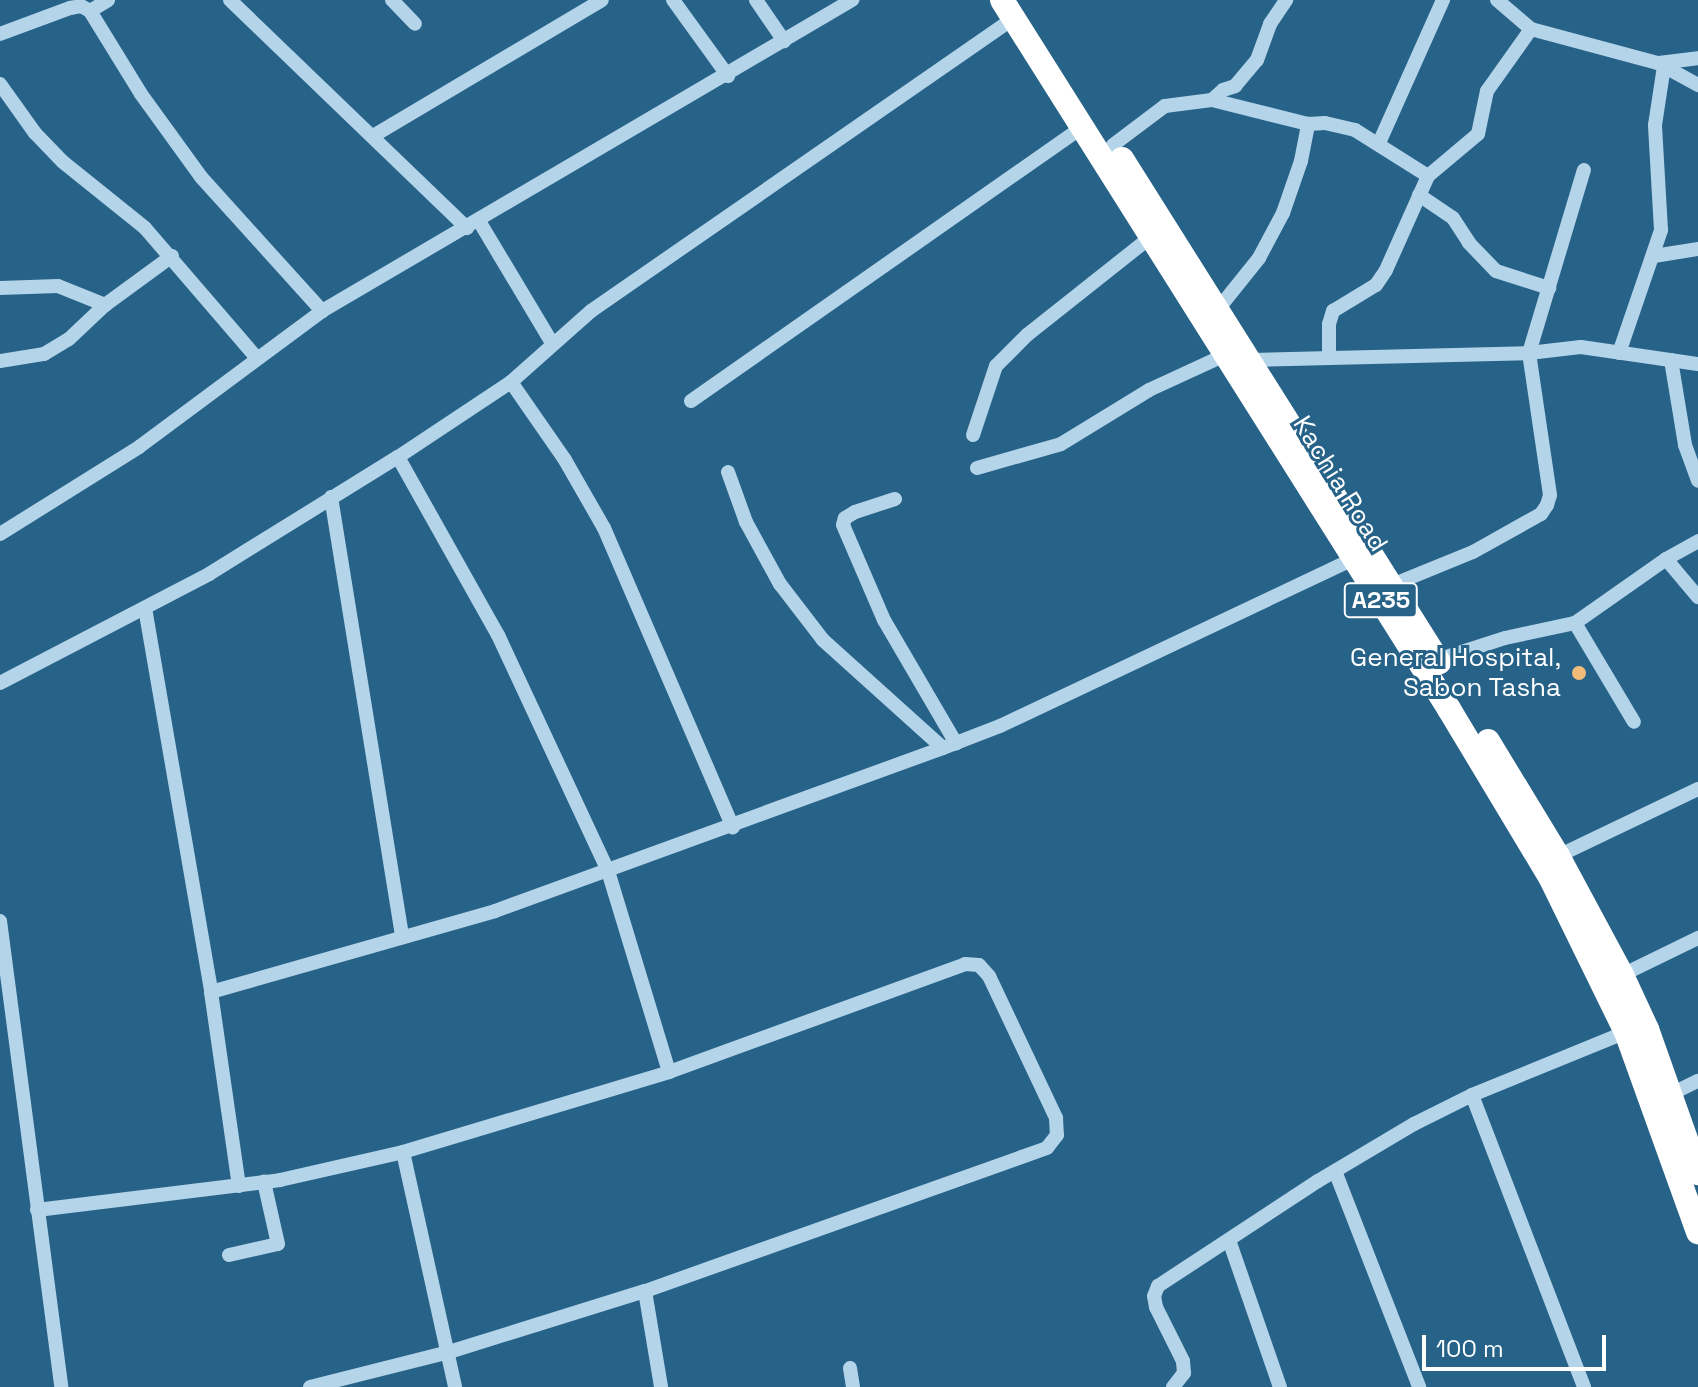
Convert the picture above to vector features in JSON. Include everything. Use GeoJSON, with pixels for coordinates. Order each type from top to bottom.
{"type":"FeatureCollection","features":[{"type":"Feature","properties":{"kind":"highway","name":"Kachia Road"},"geometry":{"type":"LineString","coordinates":[[1012,6],[1082,127],[1546,871],[1689,1151]]}},
{"type":"Feature","properties":{"kind":"highway","name":"Kachia Road"},"geometry":{"type":"LineString","coordinates":[[1012,6],[1113,145],[1219,308],[1558,856],[1622,975],[1671,1094],[1689,1151],[1698,1232]]}},
{"type":"Feature","properties":{"kind":"street"},"geometry":{"type":"LineString","coordinates":[[0,34],[108,0]]}},
{"type":"Feature","properties":{"kind":"street"},"geometry":{"type":"LineString","coordinates":[[230,0],[373,136],[473,224],[552,343]]}},
{"type":"Feature","properties":{"kind":"street"},"geometry":{"type":"LineString","coordinates":[[392,0],[415,24]]}},
{"type":"Feature","properties":{"kind":"street"},"geometry":{"type":"LineString","coordinates":[[373,136],[602,0]]}},
{"type":"Feature","properties":{"kind":"street"},"geometry":{"type":"LineString","coordinates":[[673,0],[728,76]]}},
{"type":"Feature","properties":{"kind":"street"},"geometry":{"type":"LineString","coordinates":[[756,0],[784,41]]}},
{"type":"Feature","properties":{"kind":"street"},"geometry":{"type":"LineString","coordinates":[[0,534],[139,447],[322,311],[728,76],[852,0]]}},
{"type":"Feature","properties":{"kind":"street"},"geometry":{"type":"LineString","coordinates":[[1212,100],[1223,90],[1235,86],[1257,60],[1270,24],[1286,0]]}},
{"type":"Feature","properties":{"kind":"street"},"geometry":{"type":"LineString","coordinates":[[1379,143],[1443,0]]}},
{"type":"Feature","properties":{"kind":"street"},"geometry":{"type":"LineString","coordinates":[[1497,0],[1531,29],[1661,64],[1698,85]]}},
{"type":"Feature","properties":{"kind":"street"},"geometry":{"type":"LineString","coordinates":[[83,6],[201,177],[322,311]]}},
{"type":"Feature","properties":{"kind":"street"},"geometry":{"type":"LineString","coordinates":[[0,683],[209,574],[398,457],[511,382],[552,343],[1012,6]]}},
{"type":"Feature","properties":{"kind":"street"},"geometry":{"type":"LineString","coordinates":[[1329,357],[1329,324],[1333,311],[1376,285],[1386,270],[1428,176],[1478,134],[1487,91],[1531,29]]}},
{"type":"Feature","properties":{"kind":"street"},"geometry":{"type":"LineString","coordinates":[[1661,64],[1698,58]]}},
{"type":"Feature","properties":{"kind":"street"},"geometry":{"type":"LineString","coordinates":[[1619,353],[1661,230],[1662,202],[1655,125],[1661,64]]}},
{"type":"Feature","properties":{"kind":"street"},"geometry":{"type":"LineString","coordinates":[[0,84],[35,133],[63,162],[145,228],[257,358]]}},
{"type":"Feature","properties":{"kind":"street"},"geometry":{"type":"LineString","coordinates":[[1113,145],[1165,106],[1212,100],[1308,124],[1341,126],[1379,143],[1428,176]]}},
{"type":"Feature","properties":{"kind":"street"},"geometry":{"type":"LineString","coordinates":[[1219,308],[1259,258],[1283,213],[1301,161],[1308,124]]}},
{"type":"Feature","properties":{"kind":"street"},"geometry":{"type":"LineString","coordinates":[[691,401],[1082,127]]}},
{"type":"Feature","properties":{"kind":"street"},"geometry":{"type":"LineString","coordinates":[[1392,585],[1473,552],[1541,514],[1547,505],[1550,495],[1529,353],[1584,170]]}},
{"type":"Feature","properties":{"kind":"street"},"geometry":{"type":"LineString","coordinates":[[1419,195],[1453,218],[1469,243],[1496,271],[1549,288]]}},
{"type":"Feature","properties":{"kind":"street"},"geometry":{"type":"LineString","coordinates":[[973,435],[996,366],[1027,335],[1152,236]]}},
{"type":"Feature","properties":{"kind":"street"},"geometry":{"type":"LineString","coordinates":[[1654,256],[1698,249]]}},
{"type":"Feature","properties":{"kind":"street"},"geometry":{"type":"LineString","coordinates":[[0,361],[44,354],[69,339],[105,305],[172,256]]}},
{"type":"Feature","properties":{"kind":"street"},"geometry":{"type":"LineString","coordinates":[[0,288],[58,286],[105,305]]}},
{"type":"Feature","properties":{"kind":"street"},"geometry":{"type":"LineString","coordinates":[[1250,360],[1529,353],[1581,347],[1698,364]]}},
{"type":"Feature","properties":{"kind":"street"},"geometry":{"type":"LineString","coordinates":[[977,468],[1061,444],[1149,390],[1225,355]]}},
{"type":"Feature","properties":{"kind":"street"},"geometry":{"type":"LineString","coordinates":[[1671,360],[1685,445],[1698,481]]}},
{"type":"Feature","properties":{"kind":"street"},"geometry":{"type":"LineString","coordinates":[[511,382],[565,460],[604,528],[733,827]]}},
{"type":"Feature","properties":{"kind":"street"},"geometry":{"type":"LineString","coordinates":[[398,457],[498,635],[608,871],[669,1072]]}},
{"type":"Feature","properties":{"kind":"street"},"geometry":{"type":"LineString","coordinates":[[728,472],[746,522],[780,584],[823,640],[949,745]]}},
{"type":"Feature","properties":{"kind":"street"},"geometry":{"type":"LineString","coordinates":[[331,497],[402,937]]}},
{"type":"Feature","properties":{"kind":"street"},"geometry":{"type":"LineString","coordinates":[[895,499],[855,512],[845,518],[843,525],[884,620],[949,745]]}},
{"type":"Feature","properties":{"kind":"street"},"geometry":{"type":"LineString","coordinates":[[1437,660],[1505,638],[1575,623],[1666,559],[1698,541]]}},
{"type":"Feature","properties":{"kind":"street"},"geometry":{"type":"LineString","coordinates":[[211,992],[495,911],[733,827],[1000,726],[1354,559]]}},
{"type":"Feature","properties":{"kind":"street"},"geometry":{"type":"LineString","coordinates":[[1666,559],[1698,597]]}},
{"type":"Feature","properties":{"kind":"street"},"geometry":{"type":"LineString","coordinates":[[145,608],[211,992],[239,1186]]}},
{"type":"Feature","properties":{"kind":"street"},"geometry":{"type":"LineString","coordinates":[[1575,623],[1634,722]]}},
{"type":"Feature","properties":{"kind":"street"},"geometry":{"type":"LineString","coordinates":[[1558,856],[1698,789]]}},
{"type":"Feature","properties":{"kind":"street"},"geometry":{"type":"LineString","coordinates":[[0,921],[61,1387]]}},
{"type":"Feature","properties":{"kind":"street"},"geometry":{"type":"LineString","coordinates":[[1622,975],[1698,938]]}},
{"type":"Feature","properties":{"kind":"street"},"geometry":{"type":"LineString","coordinates":[[37,1210],[239,1186],[403,1152],[669,1072],[965,964],[979,965],[989,976],[1056,1118],[1057,1135],[1047,1148],[645,1291],[449,1352],[310,1387]]}},
{"type":"Feature","properties":{"kind":"street"},"geometry":{"type":"LineString","coordinates":[[1173,1387],[1184,1373],[1183,1361],[1156,1307],[1154,1296],[1158,1286],[1335,1171],[1414,1124],[1472,1095],[1626,1032]]}},
{"type":"Feature","properties":{"kind":"street"},"geometry":{"type":"LineString","coordinates":[[1671,1094],[1698,1081]]}},
{"type":"Feature","properties":{"kind":"street"},"geometry":{"type":"LineString","coordinates":[[1472,1095],[1584,1387]]}},
{"type":"Feature","properties":{"kind":"street"},"geometry":{"type":"LineString","coordinates":[[403,1152],[455,1387]]}},
{"type":"Feature","properties":{"kind":"street"},"geometry":{"type":"LineString","coordinates":[[1335,1171],[1419,1387]]}},
{"type":"Feature","properties":{"kind":"street"},"geometry":{"type":"LineString","coordinates":[[229,1255],[278,1244],[264,1182]]}},
{"type":"Feature","properties":{"kind":"street"},"geometry":{"type":"LineString","coordinates":[[1229,1240],[1280,1387]]}},
{"type":"Feature","properties":{"kind":"street"},"geometry":{"type":"LineString","coordinates":[[645,1291],[661,1387]]}},
{"type":"Feature","properties":{"kind":"street"},"geometry":{"type":"LineString","coordinates":[[850,1368],[853,1387]]}},
{"type":"Feature","properties":{"kind":"place","name":"General Hospital, Sabon Tasha"},"geometry":{"type":"Point","coordinates":[1579,673]}}]}
